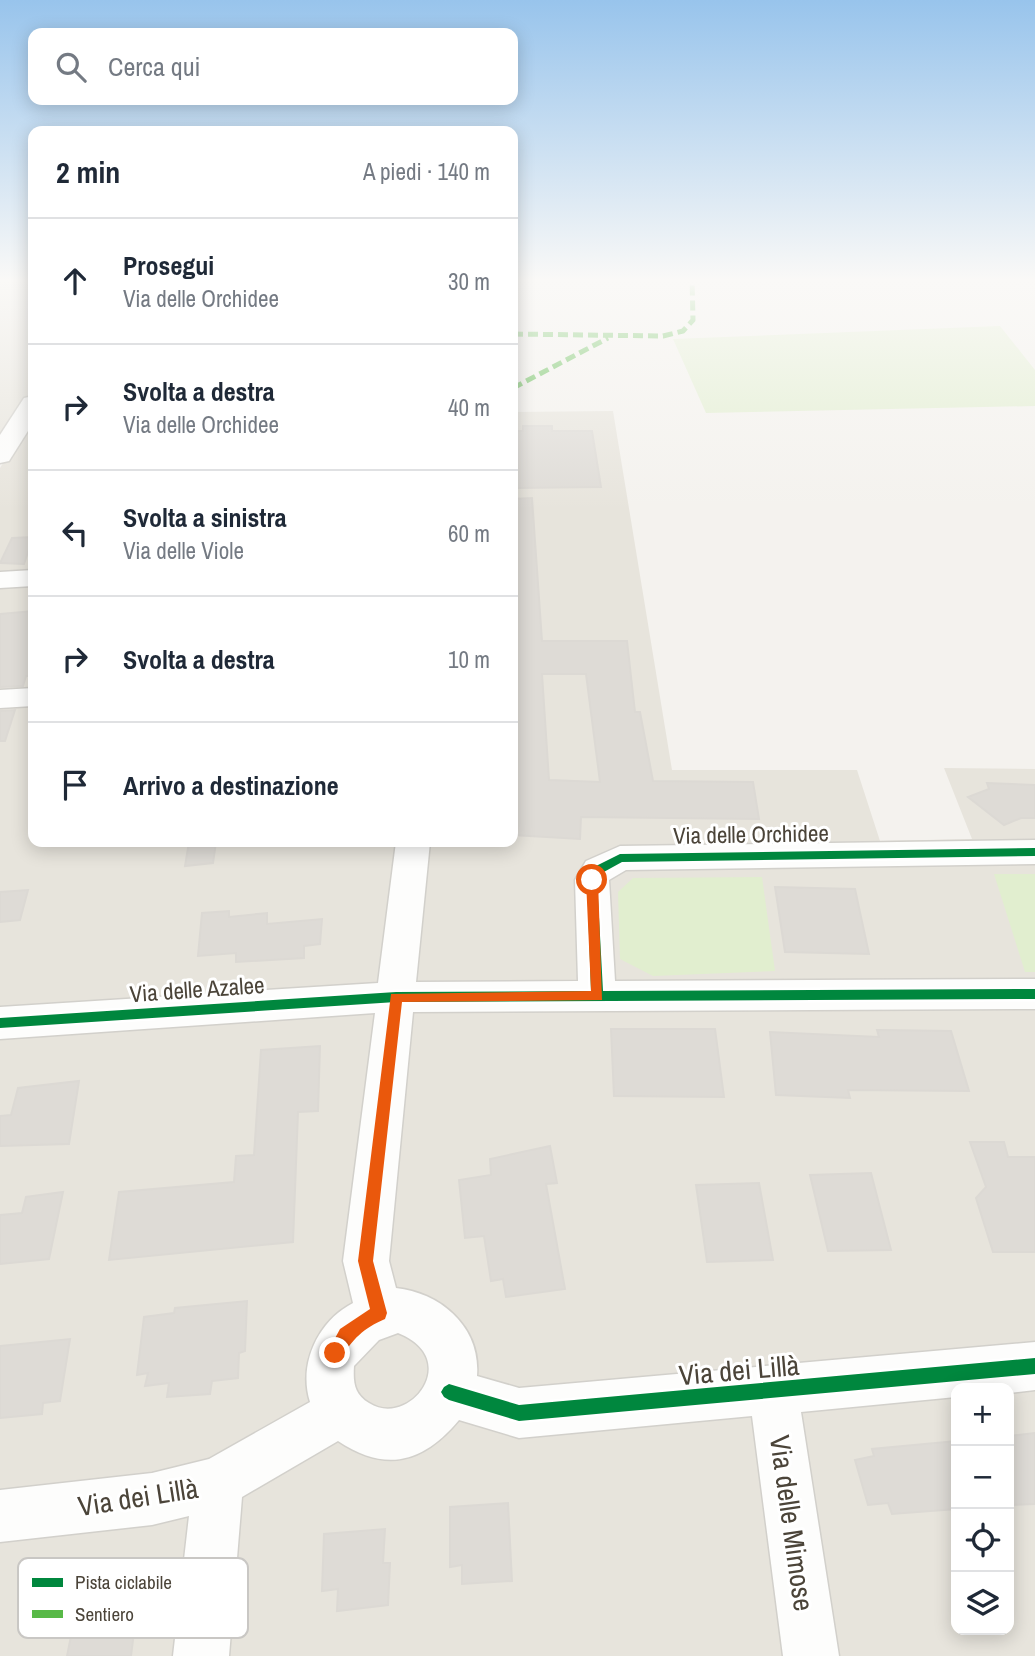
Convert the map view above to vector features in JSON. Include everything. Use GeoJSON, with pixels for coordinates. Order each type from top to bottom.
{"type":"FeatureCollection","features":[{"type":"Feature","properties":{"kind":"street"},"geometry":{"type":"LineString","coordinates":[[0,455],[28,413]]}},
{"type":"Feature","properties":{"kind":"street"},"geometry":{"type":"LineString","coordinates":[[0,580],[28,578]]}},
{"type":"Feature","properties":{"kind":"street"},"geometry":{"type":"LineString","coordinates":[[0,699],[28,697]]}},
{"type":"Feature","properties":{"kind":"street"},"geometry":{"type":"LineString","coordinates":[[379,1313],[366,1261],[412,847]]}},
{"type":"Feature","properties":{"kind":"street","name":"Via delle Orchidee"},"geometry":{"type":"LineString","coordinates":[[597,996],[592,880],[598,870],[620,858],[1035,852]]}},
{"type":"Feature","properties":{"kind":"street"},"geometry":{"type":"LineString","coordinates":[[396,997],[1035,994]]}},
{"type":"Feature","properties":{"kind":"street","name":"Via delle Azalee"},"geometry":{"type":"LineString","coordinates":[[0,1023],[396,997]]}},
{"type":"Feature","properties":{"kind":"street"},"geometry":{"type":"LineString","coordinates":[[398,1310],[416,1314],[439,1330],[453,1354],[454,1373],[449,1392],[440,1410],[425,1423],[408,1432],[389,1436],[370,1433],[353,1425],[340,1412],[331,1394],[330,1373],[335,1353],[345,1335],[361,1322],[379,1313],[398,1310]]}},
{"type":"Feature","properties":{"kind":"street","name":"Via dei Lillà"},"geometry":{"type":"LineString","coordinates":[[449,1392],[519,1413],[1035,1366]]}},
{"type":"Feature","properties":{"kind":"street","name":"Via delle Mimose"},"geometry":{"type":"LineString","coordinates":[[773,1390],[811,1656]]}},
{"type":"Feature","properties":{"kind":"street","name":"Via dei Lillà"},"geometry":{"type":"LineString","coordinates":[[0,1516],[152,1499],[218,1483],[340,1412]]}},
{"type":"Feature","properties":{"kind":"street"},"geometry":{"type":"LineString","coordinates":[[211,1558],[218,1483]]}},
{"type":"Feature","properties":{"kind":"street"},"geometry":{"type":"LineString","coordinates":[[201,1656],[203,1638]]}},
{"type":"Feature","properties":{"kind":"shaded area"},"geometry":{"type":"Polygon","coordinates":[[[0,355],[28,355],[28,403],[0,447],[0,355]]]}},
{"type":"Feature","properties":{"kind":"shaded area"},"geometry":{"type":"Polygon","coordinates":[[[613,411],[672,770],[857,770],[880,841],[972,839],[944,768],[1035,769],[1035,1656],[0,1656],[0,468],[28,423],[28,847],[518,847],[518,412],[613,411]]]}},
{"type":"Feature","properties":{"kind":"green space"},"geometry":{"type":"Polygon","coordinates":[[[680,355],[1023,355],[1035,370],[1035,406],[706,413],[680,355]]]}},
{"type":"Feature","properties":{"kind":"green space"},"geometry":{"type":"Polygon","coordinates":[[[994,874],[1035,874],[1035,972],[1025,972],[994,874]]]}},
{"type":"Feature","properties":{"kind":"green space"},"geometry":{"type":"Polygon","coordinates":[[[762,877],[775,971],[653,976],[620,959],[618,892],[633,878],[762,877]]]}},
{"type":"Feature","properties":{"kind":"building"},"geometry":{"type":"Polygon","coordinates":[[[523,426],[552,426],[552,431],[592,431],[601,487],[518,488],[518,431],[523,431],[523,426]]]}},
{"type":"Feature","properties":{"kind":"building"},"geometry":{"type":"Polygon","coordinates":[[[532,498],[542,641],[627,641],[635,712],[640,712],[653,781],[753,782],[759,819],[581,817],[580,839],[518,835],[518,499],[532,498]],[[542,674],[549,780],[600,782],[586,674],[542,674]]]}},
{"type":"Feature","properties":{"kind":"building"},"geometry":{"type":"Polygon","coordinates":[[[28,537],[28,552],[24,564],[0,563],[12,538],[28,537]]]}},
{"type":"Feature","properties":{"kind":"building"},"geometry":{"type":"Polygon","coordinates":[[[28,611],[28,676],[23,686],[0,687],[0,614],[28,611]]]}},
{"type":"Feature","properties":{"kind":"building"},"geometry":{"type":"Polygon","coordinates":[[[15,710],[5,741],[0,741],[0,711],[15,710]]]}},
{"type":"Feature","properties":{"kind":"building"},"geometry":{"type":"Polygon","coordinates":[[[987,783],[1035,785],[1035,818],[1021,818],[1004,825],[968,797],[989,789],[987,783]]]}},
{"type":"Feature","properties":{"kind":"building"},"geometry":{"type":"Polygon","coordinates":[[[188,847],[215,847],[213,863],[185,866],[188,847]]]}},
{"type":"Feature","properties":{"kind":"building"},"geometry":{"type":"Polygon","coordinates":[[[775,887],[855,889],[869,954],[785,952],[775,887]]]}},
{"type":"Feature","properties":{"kind":"building"},"geometry":{"type":"Polygon","coordinates":[[[28,890],[20,920],[0,922],[0,892],[28,890]]]}},
{"type":"Feature","properties":{"kind":"building"},"geometry":{"type":"Polygon","coordinates":[[[229,911],[229,917],[267,913],[267,924],[322,919],[320,944],[304,946],[304,958],[236,962],[236,953],[198,956],[202,913],[229,911]]]}},
{"type":"Feature","properties":{"kind":"building"},"geometry":{"type":"Polygon","coordinates":[[[611,1029],[715,1029],[724,1097],[614,1096],[611,1029]]]}},
{"type":"Feature","properties":{"kind":"building"},"geometry":{"type":"Polygon","coordinates":[[[877,1030],[951,1031],[969,1091],[848,1090],[850,1098],[776,1095],[770,1032],[879,1037],[877,1030]]]}},
{"type":"Feature","properties":{"kind":"building"},"geometry":{"type":"Polygon","coordinates":[[[320,1046],[318,1111],[298,1112],[293,1242],[109,1260],[119,1192],[234,1182],[236,1156],[254,1155],[261,1050],[320,1046]]]}},
{"type":"Feature","properties":{"kind":"building"},"geometry":{"type":"Polygon","coordinates":[[[79,1081],[69,1144],[0,1146],[0,1116],[11,1115],[18,1088],[79,1081]]]}},
{"type":"Feature","properties":{"kind":"building"},"geometry":{"type":"Polygon","coordinates":[[[970,1142],[1004,1142],[1008,1157],[1035,1157],[1035,1252],[993,1252],[976,1198],[986,1187],[970,1142]]]}},
{"type":"Feature","properties":{"kind":"building"},"geometry":{"type":"Polygon","coordinates":[[[550,1146],[557,1183],[546,1184],[565,1289],[506,1297],[503,1279],[491,1281],[484,1236],[465,1238],[459,1180],[491,1175],[490,1159],[550,1146]]]}},
{"type":"Feature","properties":{"kind":"building"},"geometry":{"type":"Polygon","coordinates":[[[871,1173],[891,1250],[828,1251],[810,1175],[871,1173]]]}},
{"type":"Feature","properties":{"kind":"building"},"geometry":{"type":"Polygon","coordinates":[[[759,1183],[773,1260],[707,1262],[696,1185],[759,1183]]]}},
{"type":"Feature","properties":{"kind":"building"},"geometry":{"type":"Polygon","coordinates":[[[63,1192],[49,1259],[0,1264],[0,1215],[22,1213],[26,1197],[63,1192]]]}},
{"type":"Feature","properties":{"kind":"building"},"geometry":{"type":"Polygon","coordinates":[[[247,1301],[245,1351],[239,1353],[238,1378],[212,1381],[210,1394],[167,1397],[169,1383],[145,1386],[148,1373],[137,1375],[144,1317],[174,1313],[175,1308],[247,1301]]]}},
{"type":"Feature","properties":{"kind":"building"},"geometry":{"type":"Polygon","coordinates":[[[70,1339],[60,1401],[43,1403],[42,1414],[0,1418],[0,1346],[70,1339]]]}},
{"type":"Feature","properties":{"kind":"building"},"geometry":{"type":"Polygon","coordinates":[[[1035,1433],[1035,1504],[1014,1505],[1014,1435],[1035,1433]]]}},
{"type":"Feature","properties":{"kind":"building"},"geometry":{"type":"Polygon","coordinates":[[[951,1441],[951,1509],[892,1514],[888,1503],[868,1505],[855,1460],[874,1456],[872,1449],[951,1441]]]}},
{"type":"Feature","properties":{"kind":"building"},"geometry":{"type":"Polygon","coordinates":[[[508,1503],[512,1581],[462,1584],[462,1565],[450,1567],[450,1507],[508,1503]]]}},
{"type":"Feature","properties":{"kind":"building"},"geometry":{"type":"Polygon","coordinates":[[[385,1529],[383,1563],[390,1563],[388,1605],[337,1611],[338,1589],[322,1591],[324,1534],[385,1529]]]}},
{"type":"Feature","properties":{"kind":"building"},"geometry":{"type":"Polygon","coordinates":[[[71,1638],[133,1638],[131,1656],[67,1656],[71,1638]]]}},
{"type":"Feature","properties":{"kind":"marked path"},"geometry":{"type":"LineString","coordinates":[[518,385],[575,355]]}},
{"type":"Feature","properties":{"kind":"cycle path"},"geometry":{"type":"LineString","coordinates":[[597,996],[592,880],[598,870],[620,858],[1035,852]]}},
{"type":"Feature","properties":{"kind":"cycle path"},"geometry":{"type":"LineString","coordinates":[[0,1023],[396,997],[1035,994]]}},
{"type":"Feature","properties":{"kind":"cycle path"},"geometry":{"type":"LineString","coordinates":[[449,1392],[519,1413],[1035,1366]]}},
{"type":"Feature","properties":{"kind":"route"},"geometry":{"type":"LineString","coordinates":[[335,1353],[345,1335],[361,1322],[379,1313],[366,1261],[396,997],[597,996],[592,880]]}}]}
